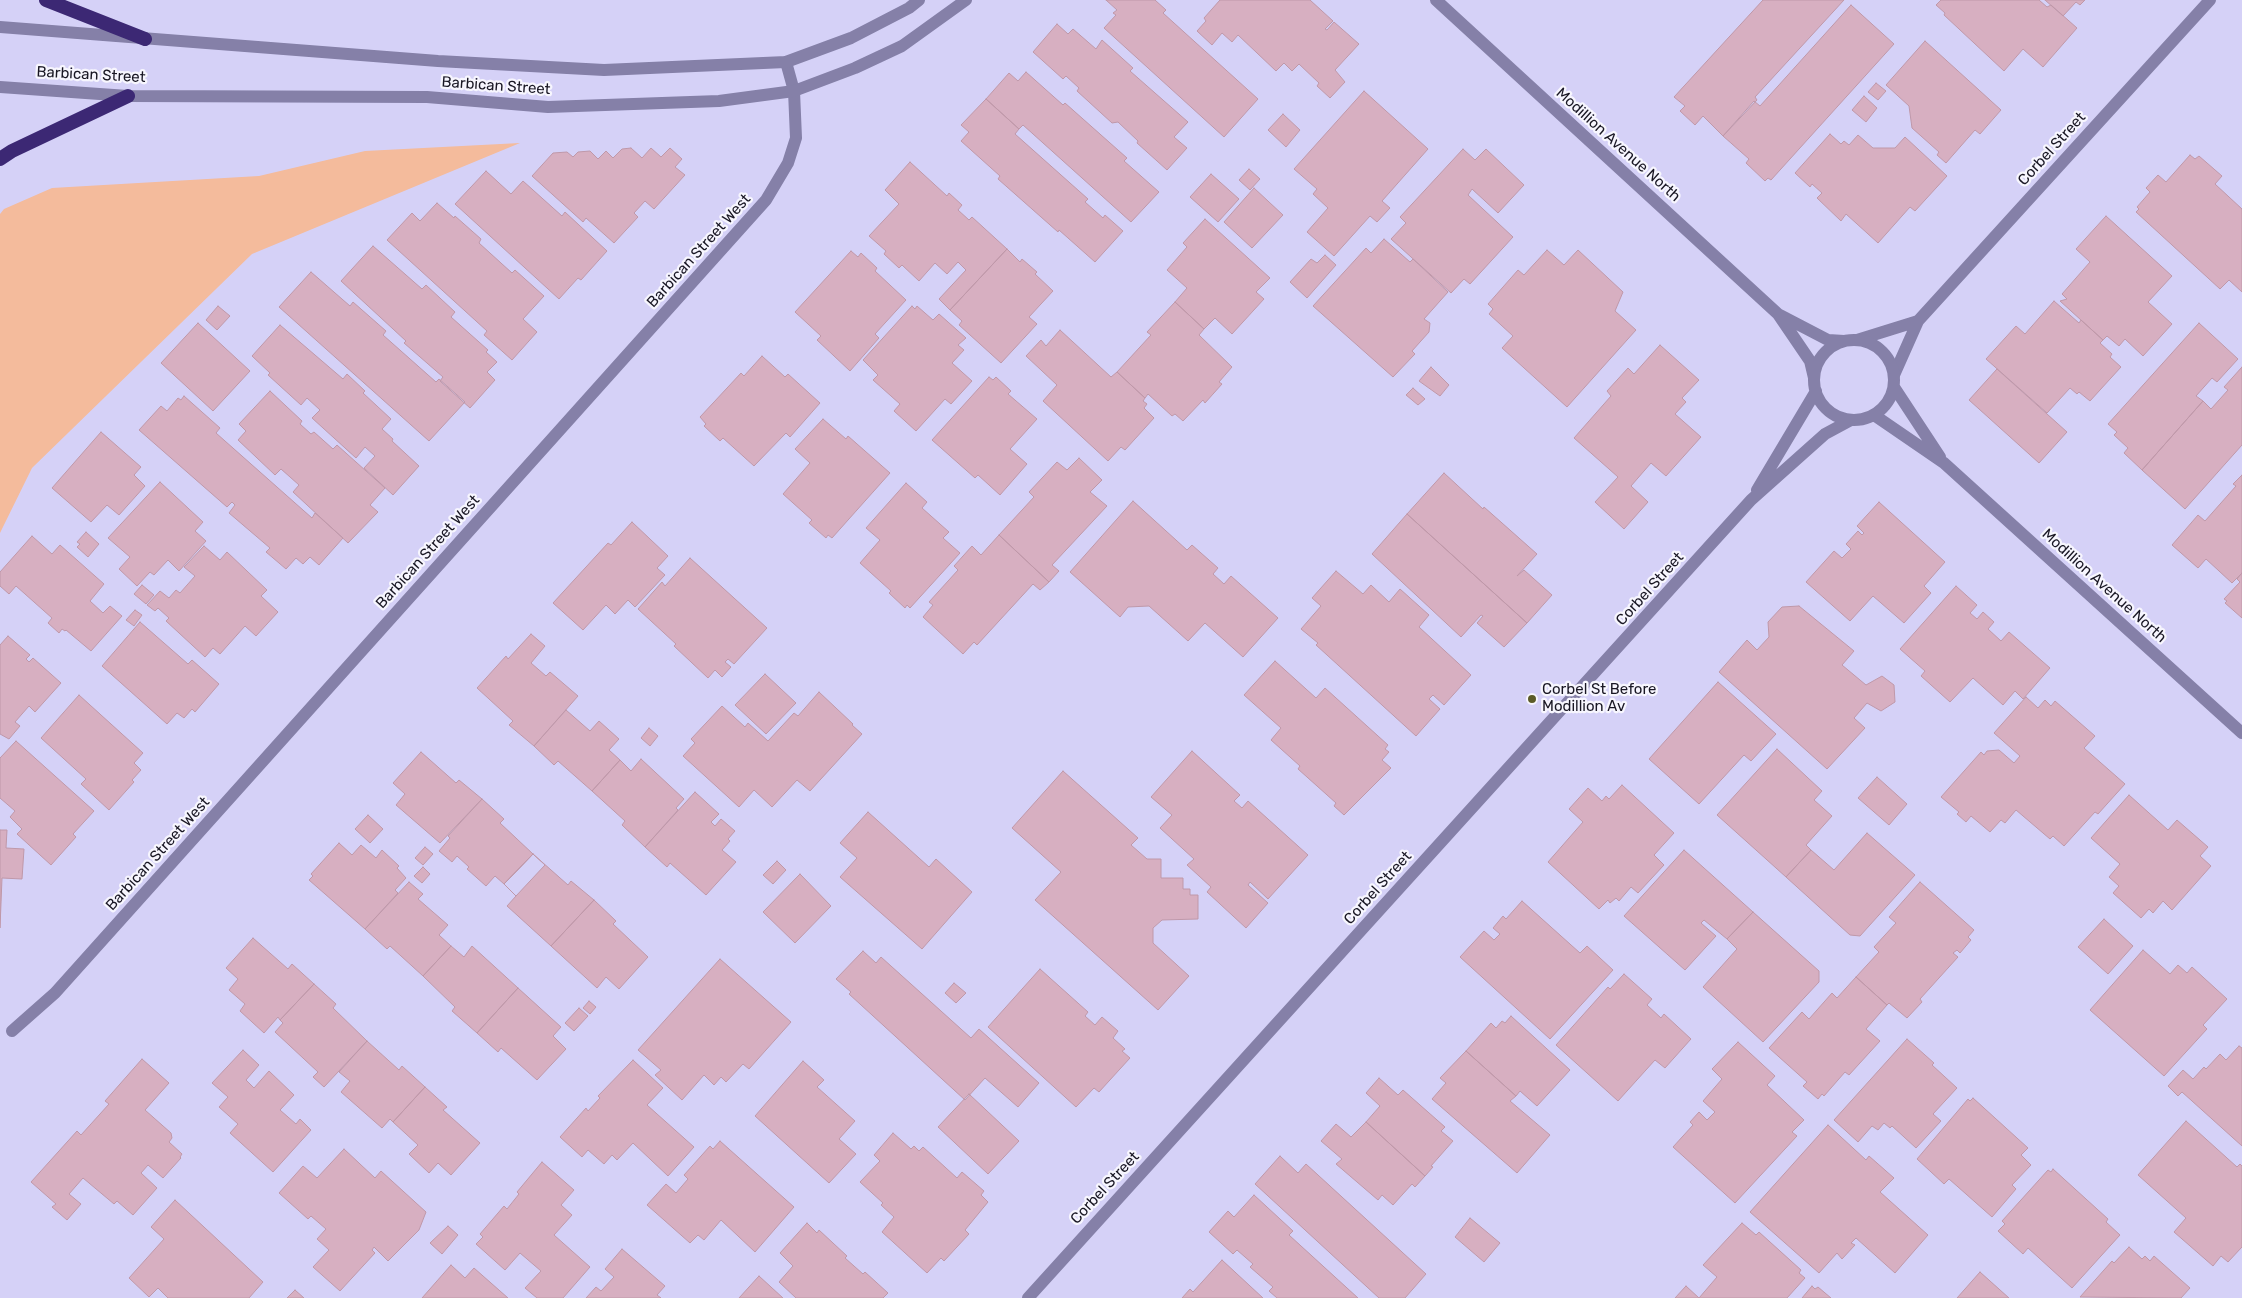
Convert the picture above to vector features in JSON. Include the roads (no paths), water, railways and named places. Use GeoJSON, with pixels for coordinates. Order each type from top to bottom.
{"type":"FeatureCollection","features":[{"type":"Feature","properties":{"kind":"highway"},"geometry":{"type":"LineString","coordinates":[[46,0],[145,39]]}},
{"type":"Feature","properties":{"kind":"highway"},"geometry":{"type":"LineString","coordinates":[[0,159],[128,96]]}},
{"type":"Feature","properties":{"kind":"street","name":"Barbican Street"},"geometry":{"type":"LineString","coordinates":[[0,27],[438,61],[604,70],[786,62],[851,38],[909,8],[919,0]]}},
{"type":"Feature","properties":{"kind":"street","name":"Barbican Street"},"geometry":{"type":"LineString","coordinates":[[0,87],[128,96],[427,97],[548,107],[719,101],[794,91],[856,68],[902,46],[966,0]]}},
{"type":"Feature","properties":{"kind":"street","name":"Modillion Avenue North"},"geometry":{"type":"LineString","coordinates":[[1436,0],[1778,314],[1810,361],[1815,385]]}},
{"type":"Feature","properties":{"kind":"street","name":"Corbel Street"},"geometry":{"type":"LineString","coordinates":[[1894,381],[1918,321],[2210,0]]}},
{"type":"Feature","properties":{"kind":"street","name":"Barbican Street West"},"geometry":{"type":"LineString","coordinates":[[12,1031],[61,986],[766,200],[788,164],[796,138],[794,91],[786,62]]}},
{"type":"Feature","properties":{"kind":"street","name":"Modillion Avenue North"},"geometry":{"type":"LineString","coordinates":[[1778,314],[1828,340],[1850,341]]}},
{"type":"Feature","properties":{"kind":"street"},"geometry":{"type":"LineString","coordinates":[[1850,341],[1870,343],[1882,351],[1890,362],[1894,381],[1890,398],[1883,408],[1874,415],[1851,420],[1829,411],[1820,402],[1815,385],[1817,366],[1823,355],[1832,346],[1918,321]]}},
{"type":"Feature","properties":{"kind":"street","name":"Modillion Avenue North"},"geometry":{"type":"LineString","coordinates":[[1894,381],[1944,463]]}},
{"type":"Feature","properties":{"kind":"street","name":"Corbel Street"},"geometry":{"type":"LineString","coordinates":[[1751,500],[1815,385]]}},
{"type":"Feature","properties":{"kind":"street","name":"Modillion Avenue North"},"geometry":{"type":"LineString","coordinates":[[1874,415],[1944,463],[2242,733]]}},
{"type":"Feature","properties":{"kind":"street","name":"Corbel Street"},"geometry":{"type":"LineString","coordinates":[[1028,1298],[1751,500],[1825,434],[1851,420]]}},
{"type":"Feature","properties":{"kind":"place","name":"Corbel St Before Modillion Av"},"geometry":{"type":"Point","coordinates":[1532,699]}}]}
